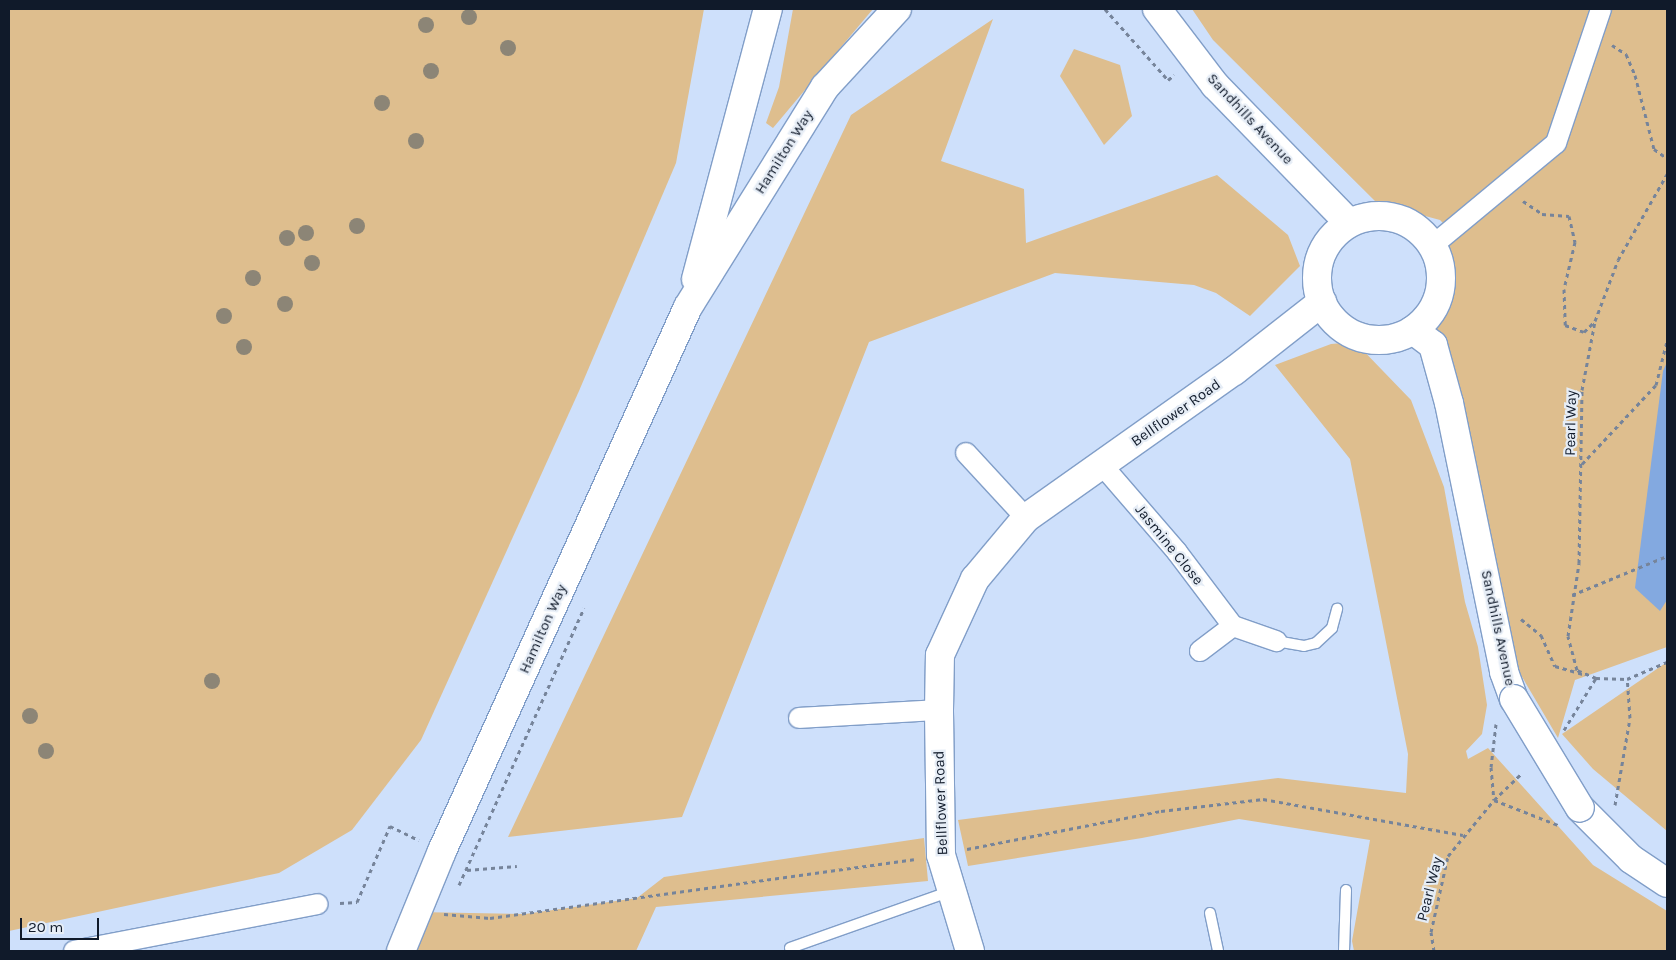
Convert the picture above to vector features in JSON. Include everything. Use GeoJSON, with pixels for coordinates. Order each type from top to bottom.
{"type":"FeatureCollection","features":[{"type":"Feature","properties":{"kind":"main road","name":"Hamilton Way"},"geometry":{"type":"LineString","coordinates":[[688,308],[768,9]]}},
{"type":"Feature","properties":{"kind":"main road","name":"Hamilton Way"},"geometry":{"type":"LineString","coordinates":[[401,951],[434,916],[437,863],[688,308],[825,87],[897,9]]}},
{"type":"Feature","properties":{"kind":"main road","name":"Sandhills Avenue"},"geometry":{"type":"LineString","coordinates":[[1157,9],[1215,85],[1349,223]]}},
{"type":"Feature","properties":{"kind":"main road"},"geometry":{"type":"LineString","coordinates":[[1386,216],[1404,221],[1420,231],[1432,246],[1439,262],[1439,296],[1432,311],[1413,330],[1379,340],[1361,338],[1331,317],[1322,302],[1317,284],[1318,266],[1324,249],[1335,234],[1349,223],[1367,217],[1386,216]]}},
{"type":"Feature","properties":{"kind":"main road","name":"Bellflower Road"},"geometry":{"type":"LineString","coordinates":[[970,951],[941,855],[939,710],[940,655],[975,579],[1026,518],[1234,371],[1322,302]]}},
{"type":"Feature","properties":{"kind":"main road","name":"Sandhills Avenue"},"geometry":{"type":"LineString","coordinates":[[1413,330],[1433,345],[1468,483],[1493,616],[1514,699],[1572,817],[1667,883]]}},
{"type":"Feature","properties":{"kind":"street"},"geometry":{"type":"LineString","coordinates":[[1432,246],[1556,143],[1600,9]]}},
{"type":"Feature","properties":{"kind":"street"},"geometry":{"type":"LineString","coordinates":[[966,452],[1026,518]]}},
{"type":"Feature","properties":{"kind":"street","name":"Jasmine Close"},"geometry":{"type":"LineString","coordinates":[[1102,466],[1177,552],[1233,626]]}},
{"type":"Feature","properties":{"kind":"street"},"geometry":{"type":"LineString","coordinates":[[1200,651],[1233,626],[1276,641]]}},
{"type":"Feature","properties":{"kind":"street"},"geometry":{"type":"LineString","coordinates":[[799,718],[939,710]]}},
{"type":"Feature","properties":{"kind":"street"},"geometry":{"type":"LineString","coordinates":[[74,951],[318,904]]}},
{"type":"Feature","properties":{"kind":"lane"},"geometry":{"type":"LineString","coordinates":[[1276,641],[1293,645],[1316,643],[1332,628],[1337,609]]}},
{"type":"Feature","properties":{"kind":"lane"},"geometry":{"type":"LineString","coordinates":[[790,948],[952,890]]}},
{"type":"Feature","properties":{"kind":"lane"},"geometry":{"type":"LineString","coordinates":[[1344,951],[1346,890]]}},
{"type":"Feature","properties":{"kind":"lane"},"geometry":{"type":"LineString","coordinates":[[1210,913],[1218,951]]}},
{"type":"Feature","properties":{"kind":"path"},"geometry":{"type":"LineString","coordinates":[[1105,9],[1168,80]]}},
{"type":"Feature","properties":{"kind":"path"},"geometry":{"type":"LineString","coordinates":[[1593,30],[1626,54],[1635,76],[1654,149],[1667,158]]}},
{"type":"Feature","properties":{"kind":"path","name":"Pearl Way"},"geometry":{"type":"LineString","coordinates":[[1596,678],[1578,670],[1568,636],[1572,595],[1579,563],[1582,390],[1595,321],[1618,260],[1667,174]]}},
{"type":"Feature","properties":{"kind":"path"},"geometry":{"type":"LineString","coordinates":[[1504,188],[1542,214],[1568,216],[1575,242],[1564,289],[1565,325],[1584,332],[1595,321]]}},
{"type":"Feature","properties":{"kind":"path"},"geometry":{"type":"LineString","coordinates":[[1582,464],[1656,385],[1667,341]]}},
{"type":"Feature","properties":{"kind":"path"},"geometry":{"type":"LineString","coordinates":[[1572,595],[1667,556]]}},
{"type":"Feature","properties":{"kind":"path"},"geometry":{"type":"LineString","coordinates":[[456,892],[468,870],[588,600]]}},
{"type":"Feature","properties":{"kind":"path"},"geometry":{"type":"LineString","coordinates":[[1493,616],[1524,620],[1540,634],[1555,666],[1596,678],[1627,679],[1667,662]]}},
{"type":"Feature","properties":{"kind":"path"},"geometry":{"type":"LineString","coordinates":[[1562,734],[1596,678]]}},
{"type":"Feature","properties":{"kind":"path"},"geometry":{"type":"LineString","coordinates":[[1612,813],[1620,789],[1630,718],[1627,679]]}},
{"type":"Feature","properties":{"kind":"path"},"geometry":{"type":"LineString","coordinates":[[1497,721],[1491,767],[1494,800],[1572,817]]}},
{"type":"Feature","properties":{"kind":"path","name":"Pearl Way"},"geometry":{"type":"LineString","coordinates":[[1434,951],[1431,932],[1448,856],[1463,835],[1494,800],[1521,774]]}},
{"type":"Feature","properties":{"kind":"path"},"geometry":{"type":"LineString","coordinates":[[434,916],[490,918],[941,855],[1161,811],[1263,799],[1463,835]]}},
{"type":"Feature","properties":{"kind":"path"},"geometry":{"type":"LineString","coordinates":[[318,904],[357,902],[390,826],[437,863],[468,870],[517,866]]}},
{"type":"Feature","properties":{"kind":"path"},"geometry":{"type":"LineString","coordinates":[[434,916],[448,907]]}},
{"type":"Feature","properties":{"kind":"shaded area"},"geometry":{"type":"Polygon","coordinates":[[[9,9],[704,9],[676,163],[579,391],[421,740],[352,830],[279,873],[9,931],[9,9]]]}},
{"type":"Feature","properties":{"kind":"shaded area"},"geometry":{"type":"Polygon","coordinates":[[[793,9],[873,9],[773,128],[766,123],[779,87],[793,9]]]}},
{"type":"Feature","properties":{"kind":"shaded area"},"geometry":{"type":"Polygon","coordinates":[[[1192,9],[1667,9],[1667,647],[1575,680],[1558,738],[1518,670],[1420,324],[1443,237],[1451,231],[1440,220],[1377,203],[1213,40],[1192,9]]]}},
{"type":"Feature","properties":{"kind":"shaded area"},"geometry":{"type":"Polygon","coordinates":[[[993,19],[941,161],[1024,189],[1026,243],[1217,175],[1288,235],[1300,266],[1250,316],[1216,293],[1194,285],[1055,273],[869,342],[682,817],[508,837],[851,115],[993,19]]]}},
{"type":"Feature","properties":{"kind":"shaded area"},"geometry":{"type":"Polygon","coordinates":[[[1074,49],[1120,65],[1132,116],[1104,145],[1060,76],[1074,49]]]}},
{"type":"Feature","properties":{"kind":"shaded area"},"geometry":{"type":"Polygon","coordinates":[[[1355,342],[1411,400],[1444,487],[1465,602],[1478,647],[1487,705],[1482,734],[1466,751],[1468,759],[1488,748],[1593,865],[1667,911],[1667,951],[1354,951],[1352,941],[1370,840],[1239,819],[1142,838],[968,866],[958,820],[1278,778],[1406,793],[1408,754],[1350,459],[1275,365],[1331,344],[1355,342]]]}},
{"type":"Feature","properties":{"kind":"shaded area"},"geometry":{"type":"Polygon","coordinates":[[[1667,662],[1667,831],[1593,769],[1562,734],[1667,662]]]}},
{"type":"Feature","properties":{"kind":"shaded area"},"geometry":{"type":"Polygon","coordinates":[[[924,838],[928,881],[656,907],[636,951],[400,951],[417,912],[525,914],[637,898],[664,877],[924,838]]]}},
{"type":"Feature","properties":{"kind":"water"},"geometry":{"type":"Polygon","coordinates":[[[1667,362],[1667,600],[1660,611],[1635,588],[1663,371],[1667,362]]]}}]}
